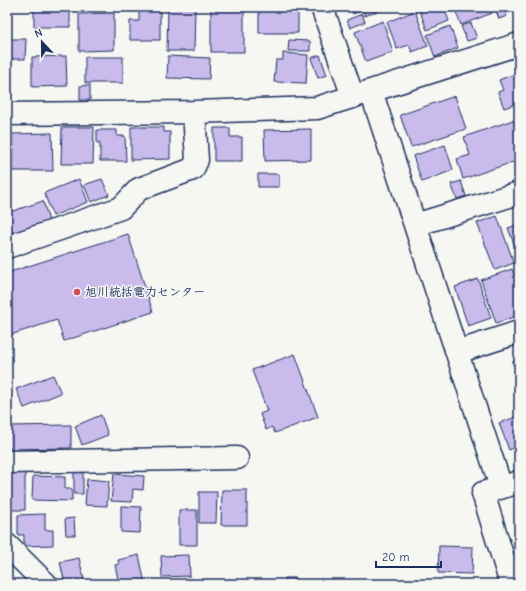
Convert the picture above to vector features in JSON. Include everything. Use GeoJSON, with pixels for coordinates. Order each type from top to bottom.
{"type":"FeatureCollection","features":[{"type":"Feature","properties":{"kind":"street"},"geometry":{"type":"LineString","coordinates":[[322,7],[362,94],[416,225],[457,352],[510,485],[483,493],[511,584]]}},
{"type":"Feature","properties":{"kind":"street"},"geometry":{"type":"LineString","coordinates":[[7,114],[194,112],[317,108],[519,44]]}},
{"type":"Feature","properties":{"kind":"street"},"geometry":{"type":"LineString","coordinates":[[7,247],[121,208],[139,189],[193,169],[197,160],[194,112]]}},
{"type":"Feature","properties":{"kind":"street"},"geometry":{"type":"LineString","coordinates":[[416,225],[519,193]]}},
{"type":"Feature","properties":{"kind":"street"},"geometry":{"type":"LineString","coordinates":[[457,352],[519,332]]}},
{"type":"Feature","properties":{"kind":"street"},"geometry":{"type":"LineString","coordinates":[[7,462],[237,458]]}},
{"type":"Feature","properties":{"kind":"street"},"geometry":{"type":"LineString","coordinates":[[7,545],[46,584]]}},
{"type":"Feature","properties":{"kind":"building"},"geometry":{"type":"Polygon","coordinates":[[[34,7],[70,7],[70,27],[34,27],[34,7]]]}},
{"type":"Feature","properties":{"kind":"building"},"geometry":{"type":"Polygon","coordinates":[[[168,7],[195,7],[194,51],[167,51],[168,7]]]}},
{"type":"Feature","properties":{"kind":"building"},"geometry":{"type":"Polygon","coordinates":[[[211,7],[244,7],[244,52],[211,52],[211,7]]]}},
{"type":"Feature","properties":{"kind":"building"},"geometry":{"type":"Polygon","coordinates":[[[259,7],[298,7],[298,33],[259,33],[259,7]]]}},
{"type":"Feature","properties":{"kind":"building"},"geometry":{"type":"Polygon","coordinates":[[[350,7],[378,7],[380,10],[365,16],[363,10],[353,14],[350,7]]]}},
{"type":"Feature","properties":{"kind":"building"},"geometry":{"type":"Polygon","coordinates":[[[424,7],[444,7],[449,21],[427,30],[419,9],[424,7]]]}},
{"type":"Feature","properties":{"kind":"building"},"geometry":{"type":"Polygon","coordinates":[[[454,7],[490,7],[492,13],[461,25],[454,7]]]}},
{"type":"Feature","properties":{"kind":"building"},"geometry":{"type":"Polygon","coordinates":[[[495,7],[509,7],[504,9],[507,16],[499,19],[495,7]]]}},
{"type":"Feature","properties":{"kind":"building"},"geometry":{"type":"Polygon","coordinates":[[[139,10],[160,10],[160,40],[130,40],[130,21],[139,21],[139,10]]]}},
{"type":"Feature","properties":{"kind":"building"},"geometry":{"type":"Polygon","coordinates":[[[415,11],[428,46],[412,52],[409,45],[397,49],[387,22],[415,11]]]}},
{"type":"Feature","properties":{"kind":"building"},"geometry":{"type":"Polygon","coordinates":[[[114,13],[114,50],[79,51],[79,14],[114,13]]]}},
{"type":"Feature","properties":{"kind":"building"},"geometry":{"type":"Polygon","coordinates":[[[362,14],[365,22],[350,28],[347,20],[362,14]]]}},
{"type":"Feature","properties":{"kind":"building"},"geometry":{"type":"Polygon","coordinates":[[[383,21],[393,52],[366,62],[355,32],[383,21]]]}},
{"type":"Feature","properties":{"kind":"building"},"geometry":{"type":"Polygon","coordinates":[[[471,23],[477,38],[467,41],[461,26],[471,23]]]}},
{"type":"Feature","properties":{"kind":"building"},"geometry":{"type":"Polygon","coordinates":[[[450,26],[458,48],[435,57],[427,35],[450,26]]]}},
{"type":"Feature","properties":{"kind":"building"},"geometry":{"type":"Polygon","coordinates":[[[7,39],[26,39],[25,59],[7,59],[7,39]]]}},
{"type":"Feature","properties":{"kind":"building"},"geometry":{"type":"Polygon","coordinates":[[[289,40],[310,41],[310,51],[288,51],[289,40]]]}},
{"type":"Feature","properties":{"kind":"building"},"geometry":{"type":"Polygon","coordinates":[[[283,53],[308,55],[306,83],[274,82],[276,60],[283,60],[283,53]]]}},
{"type":"Feature","properties":{"kind":"building"},"geometry":{"type":"Polygon","coordinates":[[[320,55],[327,75],[318,78],[311,58],[320,55]]]}},
{"type":"Feature","properties":{"kind":"building"},"geometry":{"type":"Polygon","coordinates":[[[66,56],[67,86],[32,87],[32,57],[66,56]]]}},
{"type":"Feature","properties":{"kind":"building"},"geometry":{"type":"Polygon","coordinates":[[[168,56],[210,58],[209,79],[167,78],[168,56]]]}},
{"type":"Feature","properties":{"kind":"building"},"geometry":{"type":"Polygon","coordinates":[[[85,57],[123,57],[123,83],[85,83],[85,57]]]}},
{"type":"Feature","properties":{"kind":"building"},"geometry":{"type":"Polygon","coordinates":[[[519,72],[519,103],[504,108],[498,92],[503,90],[499,80],[519,72]]]}},
{"type":"Feature","properties":{"kind":"building"},"geometry":{"type":"Polygon","coordinates":[[[90,85],[90,100],[80,100],[80,86],[90,85]]]}},
{"type":"Feature","properties":{"kind":"building"},"geometry":{"type":"Polygon","coordinates":[[[455,96],[466,129],[411,147],[400,115],[455,96]]]}},
{"type":"Feature","properties":{"kind":"building"},"geometry":{"type":"Polygon","coordinates":[[[513,120],[519,136],[519,160],[463,179],[457,159],[470,155],[464,137],[513,120]]]}},
{"type":"Feature","properties":{"kind":"building"},"geometry":{"type":"Polygon","coordinates":[[[62,127],[94,127],[93,164],[61,164],[62,127]]]}},
{"type":"Feature","properties":{"kind":"building"},"geometry":{"type":"Polygon","coordinates":[[[131,127],[164,127],[164,132],[170,132],[170,159],[131,160],[131,127]]]}},
{"type":"Feature","properties":{"kind":"building"},"geometry":{"type":"Polygon","coordinates":[[[214,128],[230,128],[230,137],[242,137],[242,161],[214,161],[214,128]]]}},
{"type":"Feature","properties":{"kind":"building"},"geometry":{"type":"Polygon","coordinates":[[[311,129],[311,160],[265,161],[264,130],[311,129]]]}},
{"type":"Feature","properties":{"kind":"building"},"geometry":{"type":"Polygon","coordinates":[[[97,130],[117,130],[117,136],[125,136],[126,161],[100,161],[100,143],[97,143],[97,130]]]}},
{"type":"Feature","properties":{"kind":"building"},"geometry":{"type":"Polygon","coordinates":[[[52,133],[53,171],[12,171],[12,134],[52,133]]]}},
{"type":"Feature","properties":{"kind":"building"},"geometry":{"type":"Polygon","coordinates":[[[445,145],[453,170],[422,182],[413,156],[445,145]]]}},
{"type":"Feature","properties":{"kind":"building"},"geometry":{"type":"Polygon","coordinates":[[[258,174],[279,174],[279,187],[258,187],[258,174]]]}},
{"type":"Feature","properties":{"kind":"building"},"geometry":{"type":"Polygon","coordinates":[[[79,179],[88,202],[53,216],[44,193],[79,179]]]}},
{"type":"Feature","properties":{"kind":"building"},"geometry":{"type":"Polygon","coordinates":[[[102,179],[109,195],[91,202],[84,185],[102,179]]]}},
{"type":"Feature","properties":{"kind":"building"},"geometry":{"type":"Polygon","coordinates":[[[461,181],[466,196],[457,199],[451,184],[461,181]]]}},
{"type":"Feature","properties":{"kind":"building"},"geometry":{"type":"Polygon","coordinates":[[[43,201],[49,221],[7,235],[7,213],[43,201]]]}},
{"type":"Feature","properties":{"kind":"building"},"geometry":{"type":"Polygon","coordinates":[[[497,216],[514,263],[495,270],[477,223],[497,216]]]}},
{"type":"Feature","properties":{"kind":"building"},"geometry":{"type":"Polygon","coordinates":[[[519,224],[519,257],[508,228],[519,224]]]}},
{"type":"Feature","properties":{"kind":"building","name":"旭川統括電力センター"},"geometry":{"type":"Polygon","coordinates":[[[128,234],[153,312],[64,341],[57,320],[7,336],[7,273],[128,234]]]}},
{"type":"Feature","properties":{"kind":"building"},"geometry":{"type":"Polygon","coordinates":[[[512,269],[519,288],[519,315],[496,323],[481,280],[512,269]]]}},
{"type":"Feature","properties":{"kind":"building"},"geometry":{"type":"Polygon","coordinates":[[[478,279],[491,318],[468,326],[455,287],[478,279]]]}},
{"type":"Feature","properties":{"kind":"building"},"geometry":{"type":"Polygon","coordinates":[[[295,354],[318,417],[275,433],[272,427],[266,430],[260,414],[267,411],[252,370],[295,354]]]}},
{"type":"Feature","properties":{"kind":"building"},"geometry":{"type":"Polygon","coordinates":[[[519,359],[519,372],[517,373],[512,362],[519,359]]]}},
{"type":"Feature","properties":{"kind":"building"},"geometry":{"type":"Polygon","coordinates":[[[53,375],[61,393],[24,408],[16,389],[53,375]]]}},
{"type":"Feature","properties":{"kind":"building"},"geometry":{"type":"Polygon","coordinates":[[[101,415],[108,435],[82,445],[75,426],[101,415]]]}},
{"type":"Feature","properties":{"kind":"building"},"geometry":{"type":"Polygon","coordinates":[[[519,416],[519,446],[509,450],[499,423],[519,416]]]}},
{"type":"Feature","properties":{"kind":"building"},"geometry":{"type":"Polygon","coordinates":[[[71,425],[71,448],[7,449],[7,426],[71,425]]]}},
{"type":"Feature","properties":{"kind":"building"},"geometry":{"type":"Polygon","coordinates":[[[74,472],[83,472],[83,494],[74,494],[74,472]]]}},
{"type":"Feature","properties":{"kind":"building"},"geometry":{"type":"Polygon","coordinates":[[[7,473],[25,473],[25,510],[7,510],[7,473]]]}},
{"type":"Feature","properties":{"kind":"building"},"geometry":{"type":"Polygon","coordinates":[[[114,474],[144,476],[143,490],[133,489],[132,502],[111,501],[114,474]]]}},
{"type":"Feature","properties":{"kind":"building"},"geometry":{"type":"Polygon","coordinates":[[[33,476],[65,477],[65,489],[72,489],[72,501],[32,500],[33,476]]]}},
{"type":"Feature","properties":{"kind":"building"},"geometry":{"type":"Polygon","coordinates":[[[87,479],[109,481],[107,506],[85,505],[87,479]]]}},
{"type":"Feature","properties":{"kind":"building"},"geometry":{"type":"Polygon","coordinates":[[[222,490],[247,490],[247,525],[221,525],[222,490]]]}},
{"type":"Feature","properties":{"kind":"building"},"geometry":{"type":"Polygon","coordinates":[[[199,492],[217,492],[216,523],[199,523],[199,492]]]}},
{"type":"Feature","properties":{"kind":"building"},"geometry":{"type":"Polygon","coordinates":[[[121,506],[141,507],[140,533],[121,532],[121,506]]]}},
{"type":"Feature","properties":{"kind":"building"},"geometry":{"type":"Polygon","coordinates":[[[179,510],[197,510],[197,545],[179,545],[179,510]]]}},
{"type":"Feature","properties":{"kind":"building"},"geometry":{"type":"Polygon","coordinates":[[[45,514],[45,530],[53,530],[53,545],[24,546],[24,535],[18,535],[18,515],[45,514]]]}},
{"type":"Feature","properties":{"kind":"building"},"geometry":{"type":"Polygon","coordinates":[[[74,518],[75,535],[66,535],[65,519],[74,518]]]}},
{"type":"Feature","properties":{"kind":"building"},"geometry":{"type":"Polygon","coordinates":[[[439,546],[473,547],[472,574],[438,573],[439,546]]]}},
{"type":"Feature","properties":{"kind":"building"},"geometry":{"type":"Polygon","coordinates":[[[139,555],[145,584],[119,584],[115,565],[119,564],[118,560],[139,555]]]}},
{"type":"Feature","properties":{"kind":"building"},"geometry":{"type":"Polygon","coordinates":[[[189,555],[190,576],[162,577],[161,556],[189,555]]]}},
{"type":"Feature","properties":{"kind":"building"},"geometry":{"type":"Polygon","coordinates":[[[79,558],[85,584],[65,584],[60,562],[79,558]]]}},
{"type":"Feature","properties":{"kind":"building"},"geometry":{"type":"Polygon","coordinates":[[[285,578],[296,578],[296,584],[278,584],[278,581],[285,582],[285,578]]]}},
{"type":"Feature","properties":{"kind":"place","name":"旭川統括電力センター"},"geometry":{"type":"Point","coordinates":[77,292]}}]}
